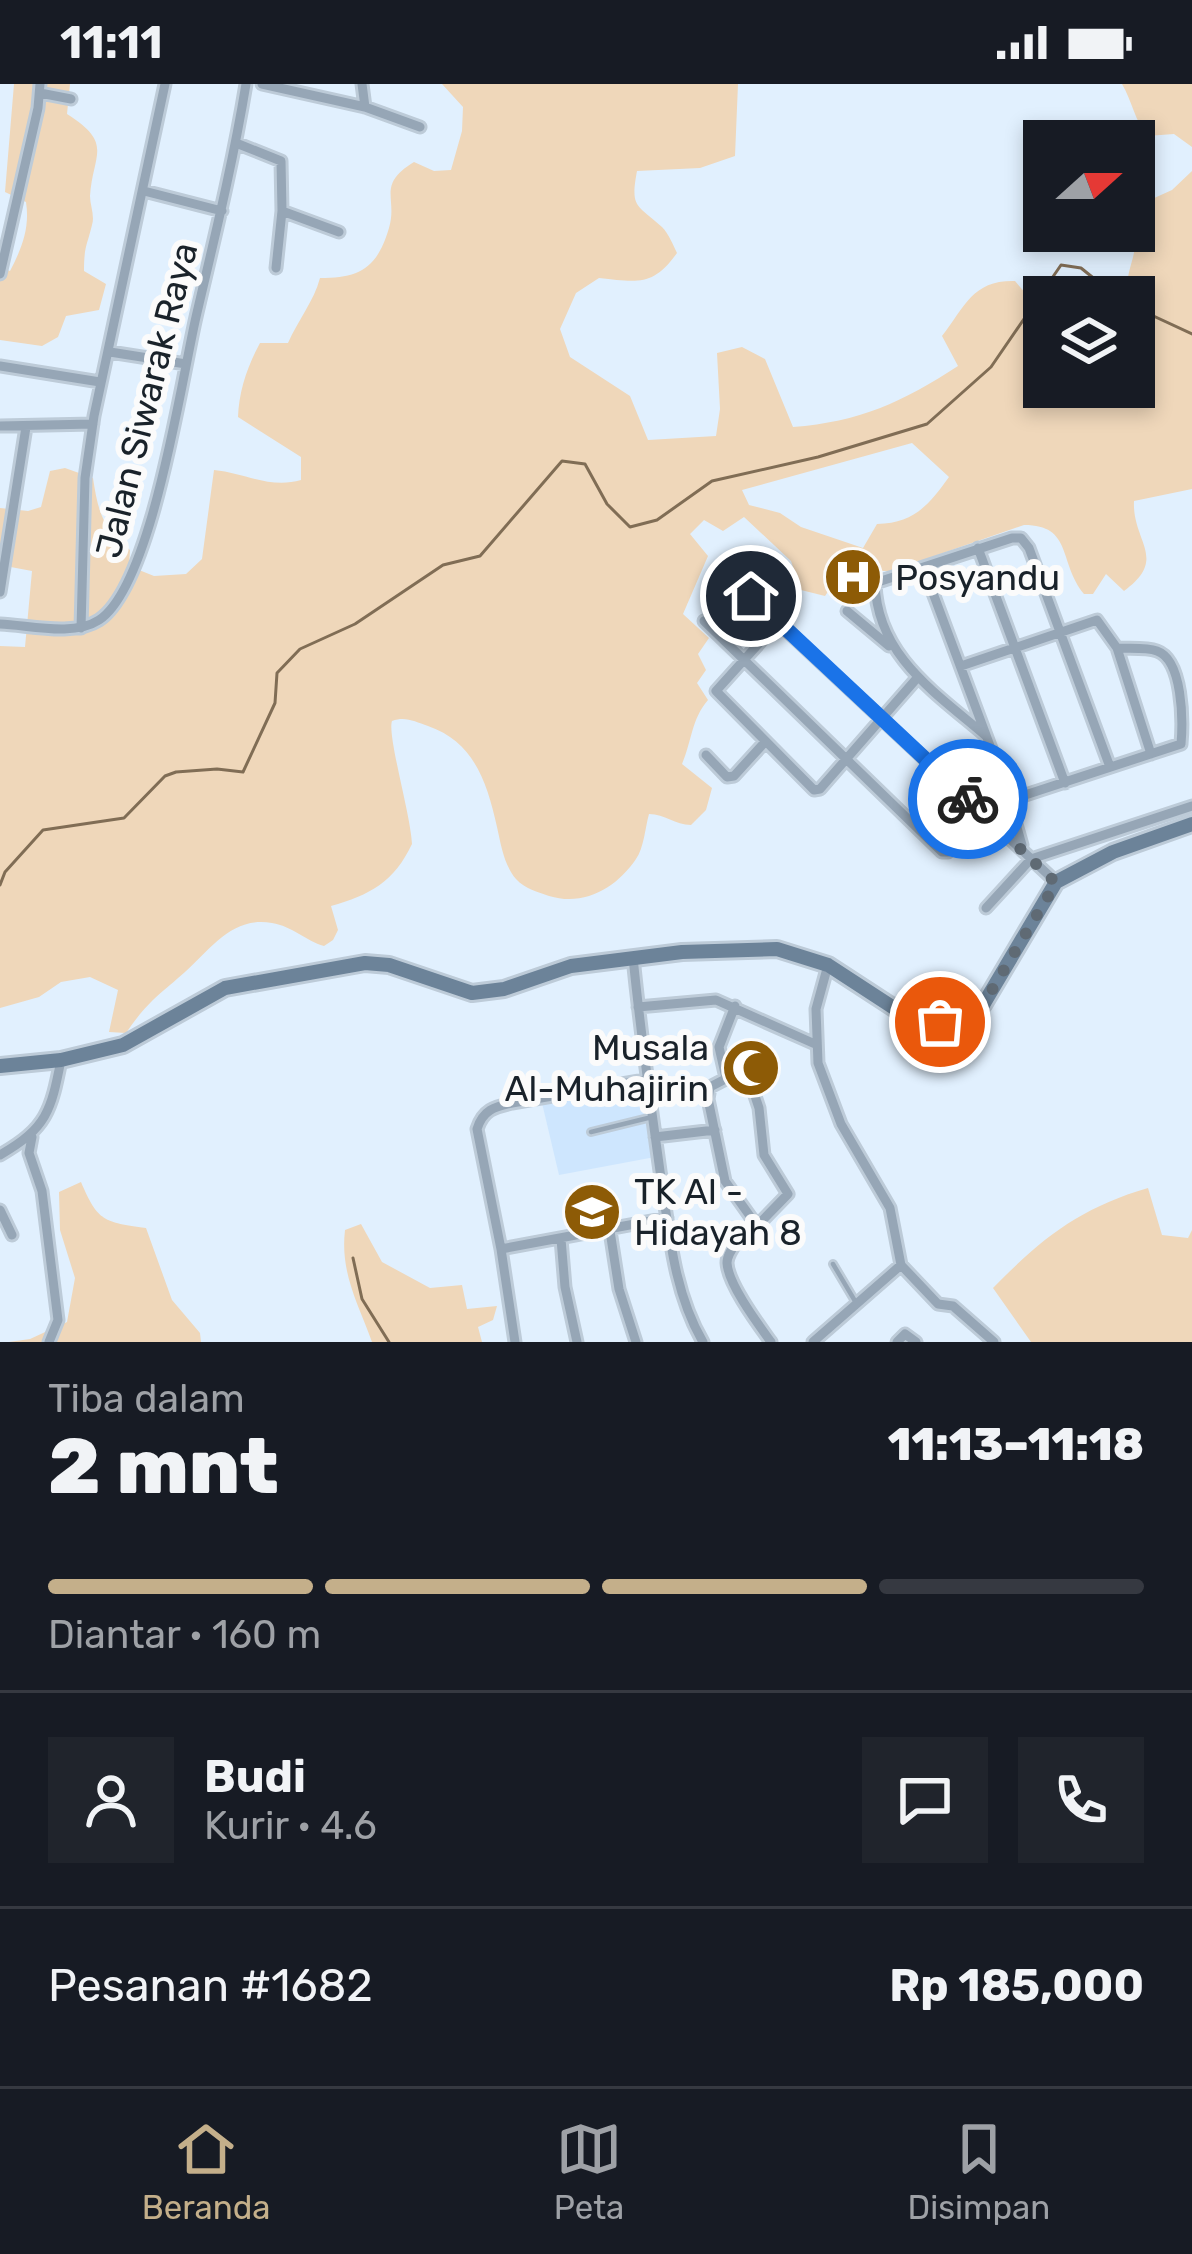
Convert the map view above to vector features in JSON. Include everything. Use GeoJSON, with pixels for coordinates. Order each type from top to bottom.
{"type":"FeatureCollection","features":[{"type":"Feature","properties":{"kind":"main road"},"geometry":{"type":"LineString","coordinates":[[0,1066],[61,1060],[123,1045],[225,988],[271,976],[378,962],[472,993],[504,989],[571,966],[633,957],[777,949],[828,964],[897,1010],[940,1022],[983,1005],[1056,883],[1113,852],[1192,824]]}},
{"type":"Feature","properties":{"kind":"street"},"geometry":{"type":"LineString","coordinates":[[0,623],[81,628],[86,478],[93,424],[165,84]]}},
{"type":"Feature","properties":{"kind":"street","name":"Jalan Siwarak Raya"},"geometry":{"type":"LineString","coordinates":[[81,628],[102,618],[125,590],[160,484],[246,84]]}},
{"type":"Feature","properties":{"kind":"street"},"geometry":{"type":"LineString","coordinates":[[262,84],[365,107],[420,127]]}},
{"type":"Feature","properties":{"kind":"street"},"geometry":{"type":"LineString","coordinates":[[362,84],[365,107]]}},
{"type":"Feature","properties":{"kind":"street"},"geometry":{"type":"LineString","coordinates":[[0,274],[40,89],[70,100]]}},
{"type":"Feature","properties":{"kind":"street"},"geometry":{"type":"LineString","coordinates":[[236,142],[281,161],[276,268]]}},
{"type":"Feature","properties":{"kind":"street"},"geometry":{"type":"LineString","coordinates":[[144,191],[222,211]]}},
{"type":"Feature","properties":{"kind":"street"},"geometry":{"type":"LineString","coordinates":[[282,211],[339,232]]}},
{"type":"Feature","properties":{"kind":"street"},"geometry":{"type":"LineString","coordinates":[[110,352],[186,364]]}},
{"type":"Feature","properties":{"kind":"street"},"geometry":{"type":"LineString","coordinates":[[0,366],[100,382]]}},
{"type":"Feature","properties":{"kind":"street"},"geometry":{"type":"LineString","coordinates":[[0,426],[93,424]]}},
{"type":"Feature","properties":{"kind":"street"},"geometry":{"type":"LineString","coordinates":[[0,592],[26,428]]}},
{"type":"Feature","properties":{"kind":"street"},"geometry":{"type":"LineString","coordinates":[[893,650],[878,609],[875,584],[1012,538],[1025,542],[1110,767]]}},
{"type":"Feature","properties":{"kind":"street"},"geometry":{"type":"LineString","coordinates":[[978,548],[1065,783]]}},
{"type":"Feature","properties":{"kind":"street"},"geometry":{"type":"LineString","coordinates":[[924,569],[1027,854]]}},
{"type":"Feature","properties":{"kind":"street"},"geometry":{"type":"LineString","coordinates":[[722,570],[1056,883]]}},
{"type":"Feature","properties":{"kind":"street"},"geometry":{"type":"LineString","coordinates":[[847,611],[986,736]]}},
{"type":"Feature","properties":{"kind":"street"},"geometry":{"type":"LineString","coordinates":[[962,666],[1097,620],[1117,648],[1151,754]]}},
{"type":"Feature","properties":{"kind":"street"},"geometry":{"type":"LineString","coordinates":[[704,621],[942,853],[984,816],[1005,786]]}},
{"type":"Feature","properties":{"kind":"street"},"geometry":{"type":"LineString","coordinates":[[779,621],[716,691],[814,790],[820,789],[918,677]]}},
{"type":"Feature","properties":{"kind":"street"},"geometry":{"type":"LineString","coordinates":[[1010,800],[1182,742],[1181,697],[1172,663],[1155,650],[1117,648]]}},
{"type":"Feature","properties":{"kind":"street"},"geometry":{"type":"LineString","coordinates":[[706,755],[728,777],[734,776],[764,742]]}},
{"type":"Feature","properties":{"kind":"street"},"geometry":{"type":"LineString","coordinates":[[986,908],[1027,854],[1192,806]]}},
{"type":"Feature","properties":{"kind":"street"},"geometry":{"type":"LineString","coordinates":[[633,957],[645,1080],[667,1218],[681,1292],[704,1342]]}},
{"type":"Feature","properties":{"kind":"street"},"geometry":{"type":"LineString","coordinates":[[828,964],[817,1009],[818,1063],[842,1124],[890,1208],[901,1265],[938,1304],[953,1306],[994,1342]]}},
{"type":"Feature","properties":{"kind":"street"},"geometry":{"type":"LineString","coordinates":[[638,1006],[706,999],[735,1006],[815,1044]]}},
{"type":"Feature","properties":{"kind":"street"},"geometry":{"type":"LineString","coordinates":[[726,1078],[719,1048],[735,1006]]}},
{"type":"Feature","properties":{"kind":"street"},"geometry":{"type":"LineString","coordinates":[[49,1342],[58,1320],[42,1191],[29,1153],[32,1137],[50,1109],[61,1060]]}},
{"type":"Feature","properties":{"kind":"street"},"geometry":{"type":"LineString","coordinates":[[743,1075],[750,1081],[759,1108],[764,1155],[788,1194],[757,1226],[724,1181],[715,1130],[708,1090],[726,1078],[743,1075]]}},
{"type":"Feature","properties":{"kind":"street"},"geometry":{"type":"LineString","coordinates":[[515,1342],[477,1129],[491,1108],[645,1080]]}},
{"type":"Feature","properties":{"kind":"street"},"geometry":{"type":"LineString","coordinates":[[655,1137],[715,1130]]}},
{"type":"Feature","properties":{"kind":"street"},"geometry":{"type":"LineString","coordinates":[[0,1155],[32,1137]]}},
{"type":"Feature","properties":{"kind":"street"},"geometry":{"type":"LineString","coordinates":[[2,1217],[12,1235]]}},
{"type":"Feature","properties":{"kind":"street"},"geometry":{"type":"LineString","coordinates":[[501,1249],[667,1218]]}},
{"type":"Feature","properties":{"kind":"street"},"geometry":{"type":"LineString","coordinates":[[610,1231],[619,1289],[636,1342]]}},
{"type":"Feature","properties":{"kind":"street"},"geometry":{"type":"LineString","coordinates":[[741,1237],[727,1265],[749,1311],[771,1342]]}},
{"type":"Feature","properties":{"kind":"street"},"geometry":{"type":"LineString","coordinates":[[561,1239],[565,1286],[578,1342]]}},
{"type":"Feature","properties":{"kind":"street"},"geometry":{"type":"LineString","coordinates":[[813,1342],[901,1265]]}},
{"type":"Feature","properties":{"kind":"street"},"geometry":{"type":"LineString","coordinates":[[901,1338],[916,1342]]}},
{"type":"Feature","properties":{"kind":"lane"},"geometry":{"type":"LineString","coordinates":[[592,1132],[652,1117]]}},
{"type":"Feature","properties":{"kind":"lane"},"geometry":{"type":"LineString","coordinates":[[833,1264],[857,1304]]}},
{"type":"Feature","properties":{"kind":"shaded area"},"geometry":{"type":"Polygon","coordinates":[[[14,84],[70,84],[67,114],[91,133],[97,150],[90,196],[93,222],[84,271],[106,284],[99,310],[66,316],[58,337],[42,346],[0,340],[0,267],[10,271],[27,221],[26,202],[5,192],[14,84]]]}},
{"type":"Feature","properties":{"kind":"shaded area"},"geometry":{"type":"Polygon","coordinates":[[[442,84],[738,84],[735,156],[700,168],[637,171],[634,193],[638,205],[664,230],[677,253],[660,272],[643,280],[599,278],[576,293],[560,329],[570,357],[630,396],[648,440],[716,436],[720,409],[717,353],[742,347],[765,359],[793,427],[860,415],[899,400],[958,366],[942,336],[972,296],[989,285],[1015,281],[1023,290],[1023,408],[1155,408],[1155,276],[1128,276],[1134,252],[1155,252],[1155,198],[1172,190],[1192,171],[1192,489],[1134,501],[1145,549],[1144,569],[1124,591],[1106,574],[1093,594],[1084,594],[1076,582],[1058,538],[1040,527],[1024,525],[891,571],[842,571],[825,596],[801,590],[791,561],[744,517],[723,531],[704,520],[690,534],[708,556],[683,614],[709,638],[698,654],[706,670],[697,683],[708,700],[682,764],[712,788],[706,810],[691,825],[649,814],[639,854],[610,886],[587,897],[562,899],[520,882],[506,861],[488,794],[467,753],[428,726],[392,721],[412,844],[379,885],[331,906],[338,930],[333,940],[324,946],[272,923],[245,924],[213,945],[126,1033],[109,1032],[118,990],[90,977],[61,982],[39,997],[0,1008],[0,646],[25,647],[32,571],[0,565],[0,508],[28,511],[41,507],[50,471],[65,468],[93,478],[103,519],[130,550],[129,566],[154,576],[186,574],[202,559],[214,470],[268,482],[301,480],[301,457],[238,417],[242,388],[260,343],[288,343],[320,278],[356,273],[372,262],[389,228],[395,178],[414,162],[434,171],[451,170],[463,107],[442,84]],[[912,443],[742,490],[749,505],[863,548],[877,524],[901,520],[934,496],[949,477],[912,443]]]}},
{"type":"Feature","properties":{"kind":"shaded area"},"geometry":{"type":"Polygon","coordinates":[[[1122,84],[1192,84],[1192,147],[1174,134],[1155,135],[1155,120],[1137,120],[1122,84]]]}},
{"type":"Feature","properties":{"kind":"shaded area"},"geometry":{"type":"Polygon","coordinates":[[[641,1082],[655,1157],[559,1175],[542,1103],[641,1082]]]}},
{"type":"Feature","properties":{"kind":"shaded area"},"geometry":{"type":"Polygon","coordinates":[[[81,1182],[104,1218],[146,1228],[172,1300],[200,1333],[201,1342],[9,1342],[30,1339],[67,1322],[75,1278],[60,1230],[59,1192],[81,1182]]]}},
{"type":"Feature","properties":{"kind":"shaded area"},"geometry":{"type":"Polygon","coordinates":[[[1148,1188],[1162,1235],[1188,1238],[1192,1230],[1192,1342],[1031,1342],[993,1288],[1064,1226],[1148,1188]]]}},
{"type":"Feature","properties":{"kind":"shaded area"},"geometry":{"type":"Polygon","coordinates":[[[361,1224],[382,1262],[430,1288],[462,1285],[467,1309],[497,1306],[493,1320],[478,1327],[482,1342],[372,1342],[345,1260],[345,1230],[361,1224]]]}},
{"type":"Feature","properties":{"kind":"waterway"},"geometry":{"type":"LineString","coordinates":[[1053,276],[1061,265],[1081,268],[1091,276]]}},
{"type":"Feature","properties":{"kind":"waterway"},"geometry":{"type":"LineString","coordinates":[[1155,317],[1192,334]]}},
{"type":"Feature","properties":{"kind":"waterway"},"geometry":{"type":"LineString","coordinates":[[0,885],[5,872],[43,830],[124,818],[165,776],[176,772],[243,772],[275,703],[277,673],[300,649],[355,624],[443,565],[480,556],[562,461],[585,464],[607,504],[630,527],[657,520],[712,481],[818,457],[927,424],[991,367],[1023,320]]}},
{"type":"Feature","properties":{"kind":"waterway"},"geometry":{"type":"LineString","coordinates":[[353,1258],[362,1299],[389,1342]]}},
{"type":"Feature","properties":{"kind":"way so far"},"geometry":{"type":"LineString","coordinates":[[940,1022],[983,1005],[1056,883],[968,799]]}},
{"type":"Feature","properties":{"kind":"place","name":"Posyandu"},"geometry":{"type":"Point","coordinates":[853,577]}},
{"type":"Feature","properties":{"kind":"place","name":"Musala Al-Muhajirin"},"geometry":{"type":"Point","coordinates":[751,1068]}},
{"type":"Feature","properties":{"kind":"place","name":"TK Al - Hidayah 8"},"geometry":{"type":"Point","coordinates":[592,1212]}},
{"type":"Feature","properties":{"kind":"route"},"geometry":{"type":"LineString","coordinates":[[751,596],[968,799]]}}]}
